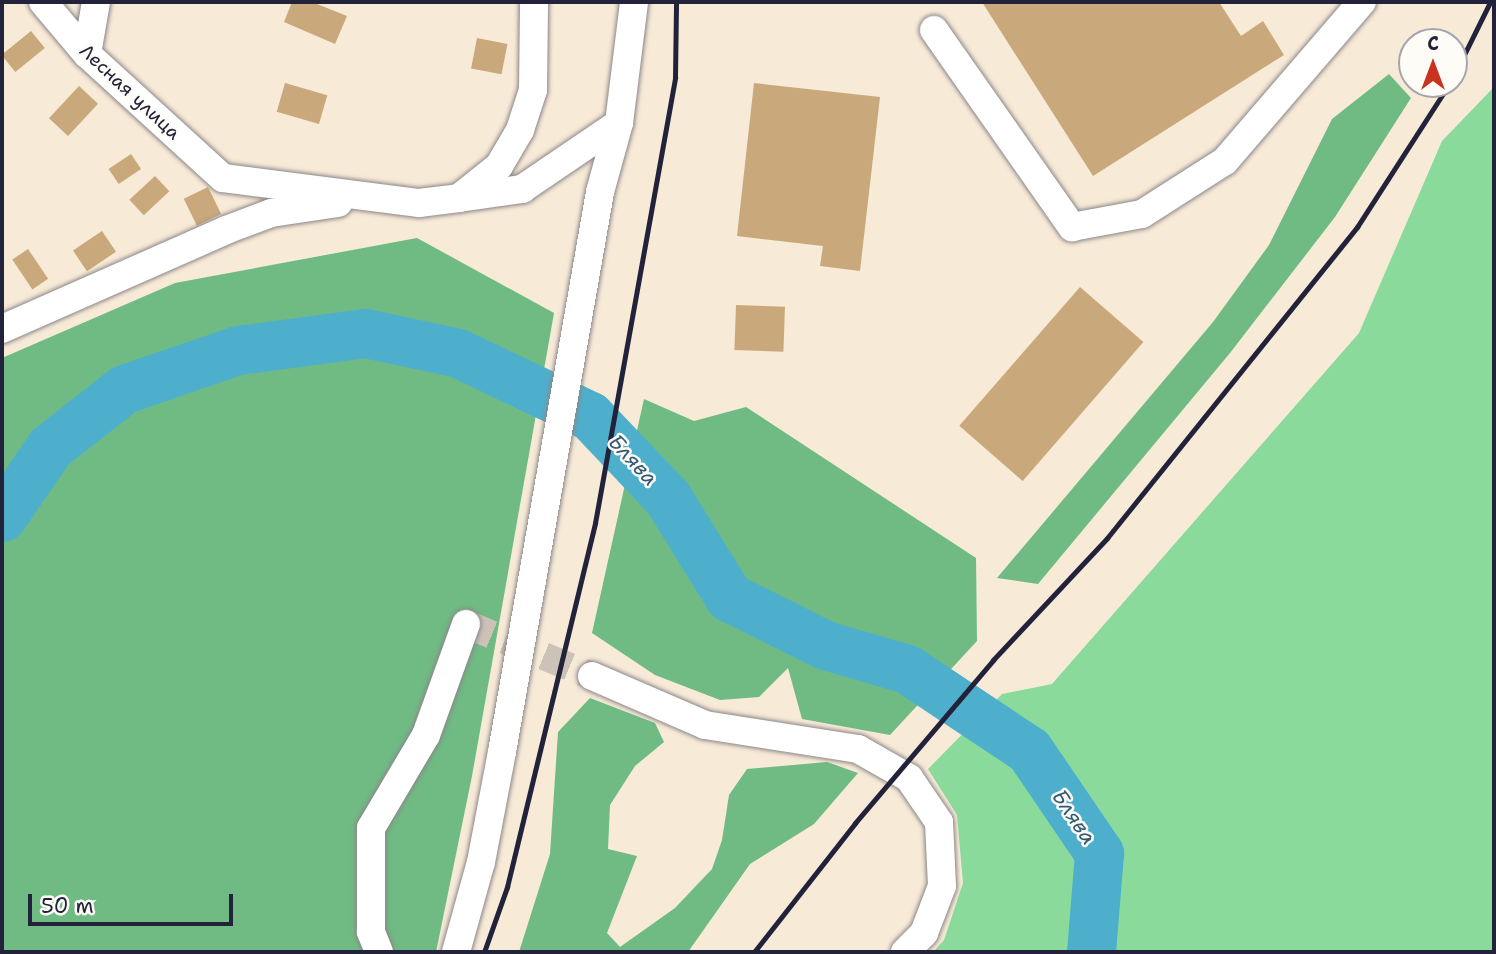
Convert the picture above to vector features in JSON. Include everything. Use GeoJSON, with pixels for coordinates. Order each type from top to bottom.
{"type":"FeatureCollection","features":[{"type":"Feature","properties":{"kind":"street","name":"Лесная улица"},"geometry":{"type":"LineString","coordinates":[[43,2],[87,54],[223,178],[366,198]]}},
{"type":"Feature","properties":{"kind":"street"},"geometry":{"type":"LineString","coordinates":[[87,54],[96,2]]}},
{"type":"Feature","properties":{"kind":"street"},"geometry":{"type":"LineString","coordinates":[[459,198],[499,166],[520,130],[533,90],[534,2]]}},
{"type":"Feature","properties":{"kind":"street"},"geometry":{"type":"LineString","coordinates":[[456,952],[484,848],[540,516],[600,192],[619,123],[634,2]]}},
{"type":"Feature","properties":{"kind":"street"},"geometry":{"type":"LineString","coordinates":[[934,30],[1072,227],[1142,214],[1225,161],[1362,2]]}},
{"type":"Feature","properties":{"kind":"street"},"geometry":{"type":"LineString","coordinates":[[2,329],[177,249],[271,214],[366,198],[419,203],[522,189],[619,123]]}},
{"type":"Feature","properties":{"kind":"street"},"geometry":{"type":"LineString","coordinates":[[379,952],[371,932],[371,828],[426,735],[466,624]]}},
{"type":"Feature","properties":{"kind":"street"},"geometry":{"type":"LineString","coordinates":[[592,676],[705,725],[858,749],[909,778],[939,822],[942,886],[924,933],[905,952]]}},
{"type":"Feature","properties":{"kind":"green space"},"geometry":{"type":"Polygon","coordinates":[[[1389,74],[1398,84],[1398,98],[1411,98],[1335,217],[1230,353],[1038,584],[997,578],[1213,322],[1269,245],[1332,119],[1389,74]]]}},
{"type":"Feature","properties":{"kind":"green space"},"geometry":{"type":"Polygon","coordinates":[[[1494,87],[1494,952],[933,952],[944,940],[963,883],[957,815],[928,769],[1002,694],[1052,684],[1359,333],[1442,141],[1494,87]]]}},
{"type":"Feature","properties":{"kind":"green space"},"geometry":{"type":"Polygon","coordinates":[[[417,238],[554,313],[472,776],[436,952],[2,952],[2,358],[175,283],[417,238]]]}},
{"type":"Feature","properties":{"kind":"green space"},"geometry":{"type":"Polygon","coordinates":[[[644,399],[694,421],[746,407],[976,558],[977,641],[890,735],[802,719],[788,668],[759,697],[720,700],[655,675],[592,633],[644,399]]]}},
{"type":"Feature","properties":{"kind":"green space"},"geometry":{"type":"Polygon","coordinates":[[[590,698],[655,723],[664,742],[635,766],[610,805],[608,849],[637,856],[607,933],[620,947],[675,908],[712,869],[722,840],[729,795],[747,769],[827,762],[858,773],[814,824],[750,864],[688,952],[519,952],[550,854],[558,732],[590,698]]]}},
{"type":"Feature","properties":{"kind":"building"},"geometry":{"type":"Polygon","coordinates":[[[292,2],[312,2],[347,16],[335,44],[284,22],[292,2]]]}},
{"type":"Feature","properties":{"kind":"building"},"geometry":{"type":"Polygon","coordinates":[[[982,2],[1219,2],[1241,36],[1263,21],[1284,55],[1093,176],[982,2]]]}},
{"type":"Feature","properties":{"kind":"building"},"geometry":{"type":"Polygon","coordinates":[[[31,31],[45,48],[15,72],[2,54],[31,31]]]}},
{"type":"Feature","properties":{"kind":"building"},"geometry":{"type":"Polygon","coordinates":[[[477,38],[507,44],[502,74],[471,68],[477,38]]]}},
{"type":"Feature","properties":{"kind":"building"},"geometry":{"type":"Polygon","coordinates":[[[285,83],[327,95],[319,124],[277,112],[285,83]]]}},
{"type":"Feature","properties":{"kind":"building"},"geometry":{"type":"Polygon","coordinates":[[[754,83],[880,97],[860,271],[820,266],[823,246],[737,236],[754,83]]]}},
{"type":"Feature","properties":{"kind":"building"},"geometry":{"type":"Polygon","coordinates":[[[79,86],[98,104],[68,136],[49,118],[79,86]]]}},
{"type":"Feature","properties":{"kind":"building"},"geometry":{"type":"Polygon","coordinates":[[[131,154],[141,169],[119,184],[109,169],[131,154]]]}},
{"type":"Feature","properties":{"kind":"building"},"geometry":{"type":"Polygon","coordinates":[[[155,176],[169,191],[144,215],[129,200],[155,176]]]}},
{"type":"Feature","properties":{"kind":"building"},"geometry":{"type":"Polygon","coordinates":[[[208,187],[221,214],[197,226],[184,199],[208,187]]]}},
{"type":"Feature","properties":{"kind":"building"},"geometry":{"type":"Polygon","coordinates":[[[102,231],[116,252],[87,271],[73,251],[102,231]]]}},
{"type":"Feature","properties":{"kind":"building"},"geometry":{"type":"Polygon","coordinates":[[[28,249],[48,279],[32,289],[12,260],[28,249]]]}},
{"type":"Feature","properties":{"kind":"building"},"geometry":{"type":"Polygon","coordinates":[[[1080,287],[1143,342],[1023,481],[959,426],[1080,287]]]}},
{"type":"Feature","properties":{"kind":"building"},"geometry":{"type":"Polygon","coordinates":[[[736,305],[785,307],[783,352],[734,350],[736,305]]]}},
{"type":"Feature","properties":{"kind":"waterway","name":"Блява"},"geometry":{"type":"LineString","coordinates":[[2,517],[50,447],[124,389],[238,350],[365,333],[458,353],[590,416],[667,497],[729,597],[825,645],[907,669],[1029,750],[1099,853],[1091,952]]}},
{"type":"Feature","properties":{"kind":"tunnel"},"geometry":{"type":"LineString","coordinates":[[466,624],[592,676]]}},
{"type":"Feature","properties":{"kind":"railway"},"geometry":{"type":"LineString","coordinates":[[484,952],[507,887],[595,523],[675,77],[676,2]]}},
{"type":"Feature","properties":{"kind":"railway"},"geometry":{"type":"LineString","coordinates":[[1468,47],[1490,2]]}},
{"type":"Feature","properties":{"kind":"railway"},"geometry":{"type":"LineString","coordinates":[[754,952],[855,823],[993,660],[1107,538],[1357,227],[1440,98]]}}]}
